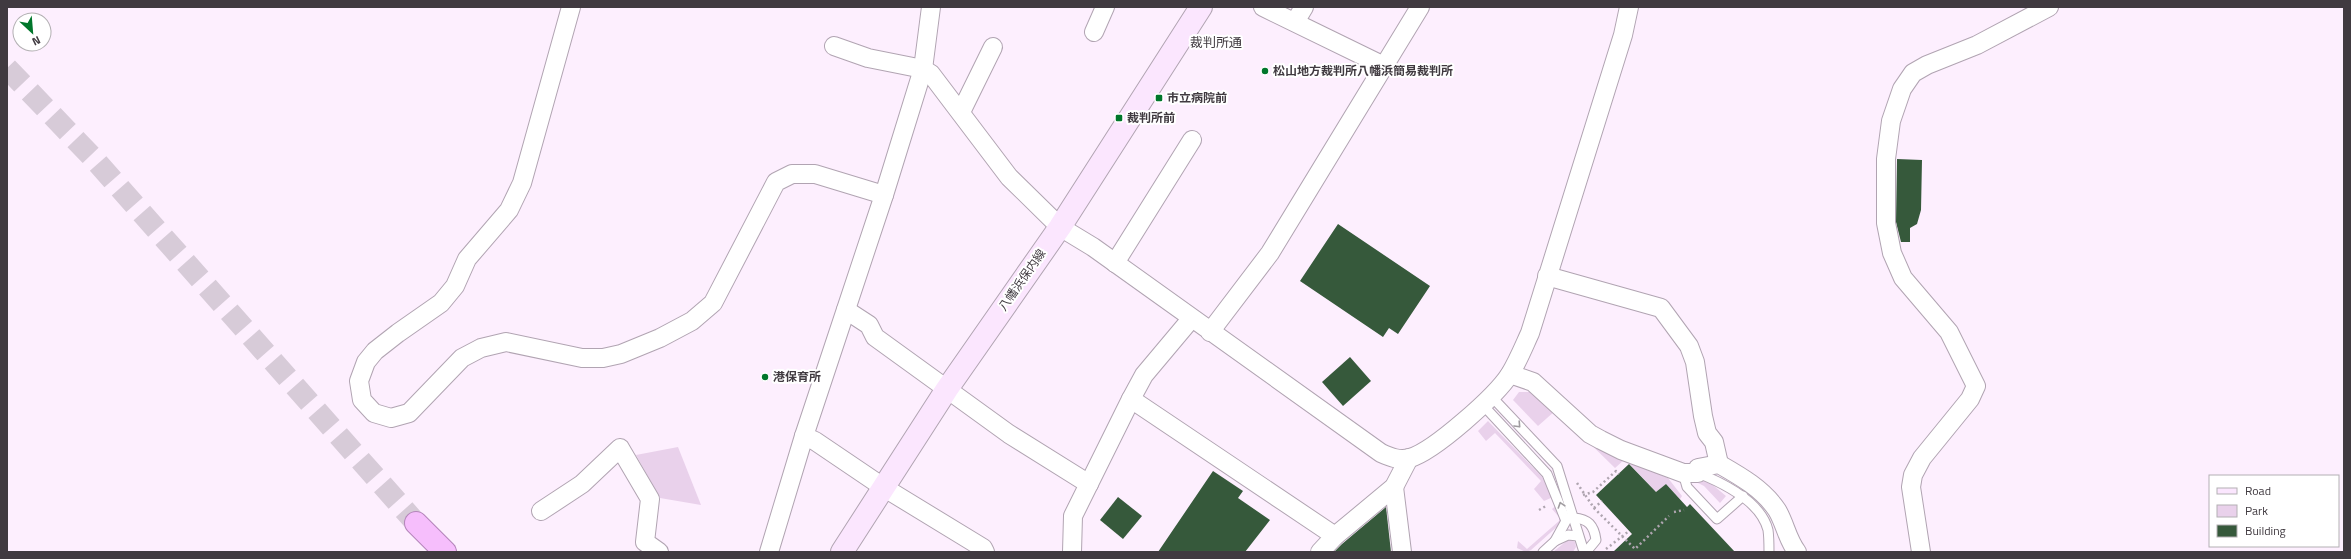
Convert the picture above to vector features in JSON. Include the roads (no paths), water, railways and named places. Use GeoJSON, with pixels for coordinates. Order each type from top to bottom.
{"type":"FeatureCollection","features":[{"type":"Feature","properties":{"kind":"highway"},"geometry":{"type":"LineString","coordinates":[[416,523],[445,552]]}},
{"type":"Feature","properties":{"kind":"main road","name":"八幡浜保内線"},"geometry":{"type":"LineString","coordinates":[[842,552],[947,389],[1060,227],[1201,7]]}},
{"type":"Feature","properties":{"kind":"street"},"geometry":{"type":"LineString","coordinates":[[571,7],[522,183],[509,210],[467,259],[455,286],[441,303],[375,351],[366,362],[359,381],[362,400],[374,413],[392,418],[409,413],[462,358],[481,348],[506,342],[582,358],[603,358],[621,354],[660,338],[692,321],[713,303],[776,182],[792,174],[815,174],[884,195]]}},
{"type":"Feature","properties":{"kind":"street"},"geometry":{"type":"LineString","coordinates":[[769,552],[804,436],[884,195],[923,69],[931,7]]}},
{"type":"Feature","properties":{"kind":"street"},"geometry":{"type":"LineString","coordinates":[[1094,32],[1105,7]]}},
{"type":"Feature","properties":{"kind":"street"},"geometry":{"type":"LineString","coordinates":[[1263,7],[1384,66]]}},
{"type":"Feature","properties":{"kind":"street"},"geometry":{"type":"LineString","coordinates":[[1295,22],[1304,7]]}},
{"type":"Feature","properties":{"kind":"street"},"geometry":{"type":"LineString","coordinates":[[1210,332],[1270,253],[1420,7]]}},
{"type":"Feature","properties":{"kind":"street"},"geometry":{"type":"LineString","coordinates":[[834,46],[868,58],[923,69],[931,74],[961,112],[1008,177],[1060,227],[1115,263],[1191,319],[1381,453],[1397,460],[1409,458],[1427,451],[1487,400],[1510,374],[1530,333],[1623,35],[1629,7]]}},
{"type":"Feature","properties":{"kind":"street"},"geometry":{"type":"LineString","coordinates":[[1921,552],[1911,487],[1913,474],[1922,458],[1970,398],[1976,386],[1949,332],[1903,278],[1892,253],[1886,223],[1886,167],[1891,121],[1902,89],[1912,73],[1927,65],[1977,45],[2049,7]]}},
{"type":"Feature","properties":{"kind":"street"},"geometry":{"type":"LineString","coordinates":[[961,112],[993,47]]}},
{"type":"Feature","properties":{"kind":"street"},"geometry":{"type":"LineString","coordinates":[[1115,263],[1192,140]]}},
{"type":"Feature","properties":{"kind":"street"},"geometry":{"type":"LineString","coordinates":[[1547,276],[1661,308],[1689,346],[1695,362],[1703,416],[1707,433],[1714,442],[1719,464]]}},
{"type":"Feature","properties":{"kind":"street"},"geometry":{"type":"LineString","coordinates":[[846,310],[868,325],[875,337],[1009,434],[1090,484]]}},
{"type":"Feature","properties":{"kind":"street"},"geometry":{"type":"LineString","coordinates":[[1072,552],[1073,516],[1131,399],[1144,375],[1191,319]]}},
{"type":"Feature","properties":{"kind":"street"},"geometry":{"type":"LineString","coordinates":[[1510,374],[1533,382],[1590,434],[1621,450],[1691,473],[1698,468],[1719,464],[1756,487],[1777,510],[1796,552]]}},
{"type":"Feature","properties":{"kind":"street"},"geometry":{"type":"LineString","coordinates":[[1131,399],[1335,536]]}},
{"type":"Feature","properties":{"kind":"street"},"geometry":{"type":"LineString","coordinates":[[804,436],[815,441],[884,487],[983,548],[985,552]]}},
{"type":"Feature","properties":{"kind":"street"},"geometry":{"type":"LineString","coordinates":[[541,511],[582,484],[620,448],[650,499],[645,542],[659,552]]}},
{"type":"Feature","properties":{"kind":"street"},"geometry":{"type":"LineString","coordinates":[[1320,552],[1335,536],[1394,487],[1409,458]]}},
{"type":"Feature","properties":{"kind":"street"},"geometry":{"type":"LineString","coordinates":[[1394,487],[1402,552]]}},
{"type":"Feature","properties":{"kind":"lane"},"geometry":{"type":"LineString","coordinates":[[1487,400],[1557,466],[1574,518],[1578,536],[1585,552],[1596,540],[1594,529],[1585,519],[1574,518]]}},
{"type":"Feature","properties":{"kind":"lane"},"geometry":{"type":"LineString","coordinates":[[1487,400],[1547,474],[1566,521],[1555,541]]}},
{"type":"Feature","properties":{"kind":"lane"},"geometry":{"type":"LineString","coordinates":[[1743,496],[1717,519],[1687,487],[1691,473],[1719,481],[1743,496],[1756,510],[1768,529],[1769,552]]}},
{"type":"Feature","properties":{"kind":"lane"},"geometry":{"type":"LineString","coordinates":[[1543,552],[1555,541],[1568,535],[1578,536]]}},
{"type":"Feature","properties":{"kind":"tunnel"},"geometry":{"type":"LineString","coordinates":[[7,68],[95,160],[416,523]]}},
{"type":"Feature","properties":{"kind":"place","name":"松山地方裁判所八幡浜簡易裁判所"},"geometry":{"type":"Point","coordinates":[1265,71]}},
{"type":"Feature","properties":{"kind":"place","name":"市立病院前"},"geometry":{"type":"Point","coordinates":[1159,98]}},
{"type":"Feature","properties":{"kind":"place","name":"裁判所前"},"geometry":{"type":"Point","coordinates":[1119,118]}},
{"type":"Feature","properties":{"kind":"place","name":"港保育所"},"geometry":{"type":"Point","coordinates":[765,377]}},
{"type":"Feature","properties":{"kind":"district","name":"裁判所通"},"geometry":{"type":"Point","coordinates":[1216,42]}}]}
